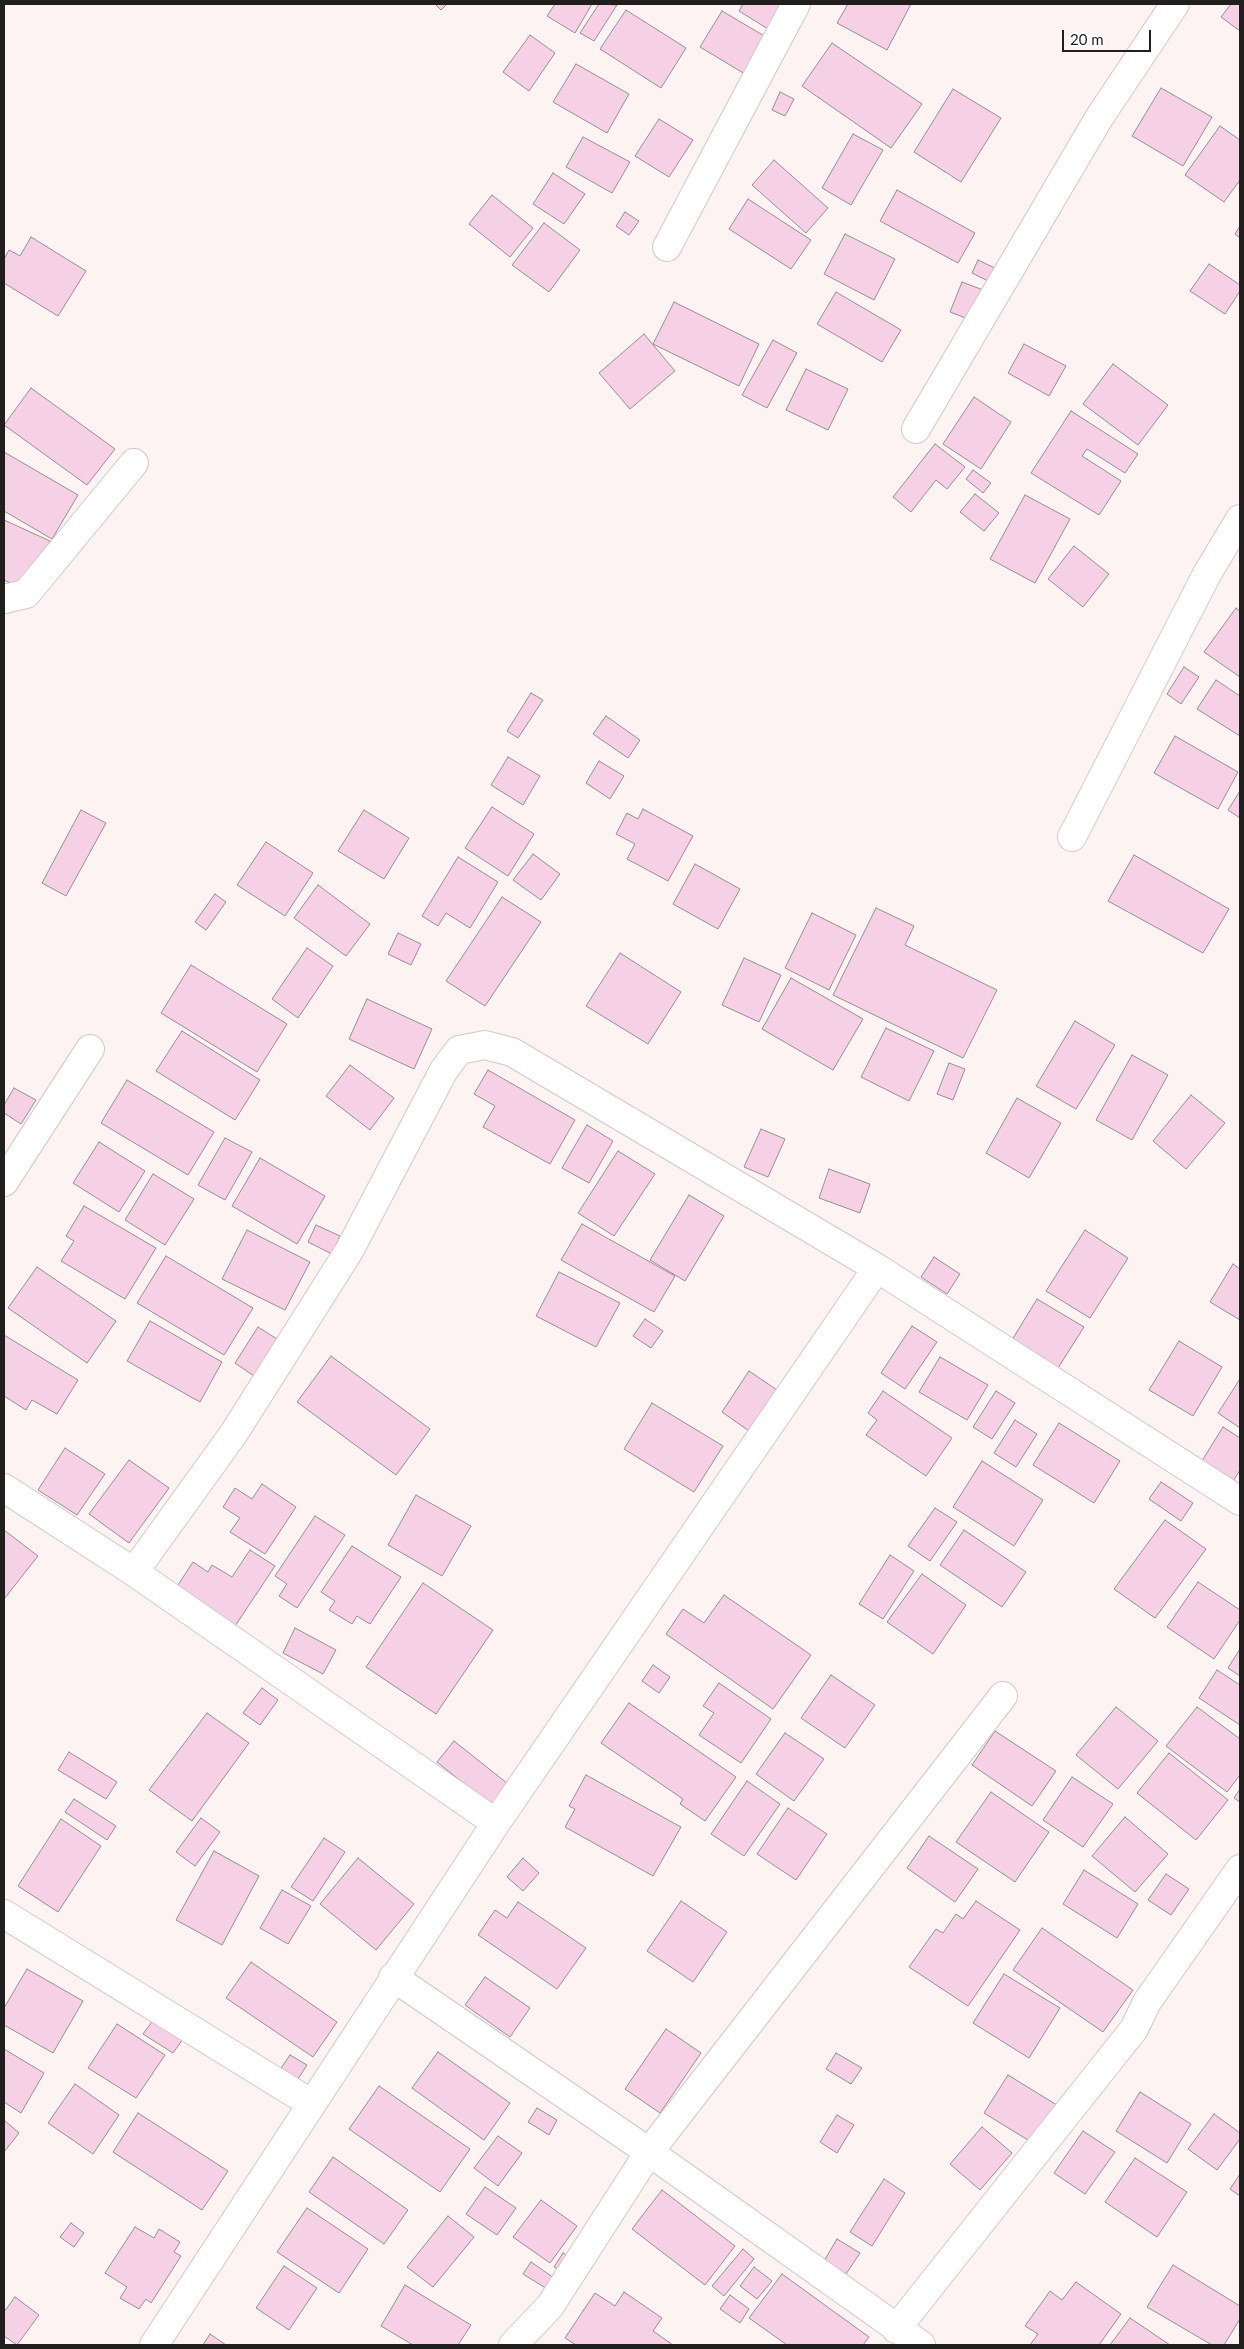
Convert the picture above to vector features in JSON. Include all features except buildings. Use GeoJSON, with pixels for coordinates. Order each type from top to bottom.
{"type":"FeatureCollection","features":[{"type":"Feature","properties":{"kind":"street"},"geometry":{"type":"LineString","coordinates":[[667,247],[796,4]]}},
{"type":"Feature","properties":{"kind":"street"},"geometry":{"type":"LineString","coordinates":[[916,429],[1098,118],[1175,4]]}},
{"type":"Feature","properties":{"kind":"street"},"geometry":{"type":"LineString","coordinates":[[4,599],[26,594],[134,463]]}},
{"type":"Feature","properties":{"kind":"street"},"geometry":{"type":"LineString","coordinates":[[1072,837],[1207,574],[1240,519]]}},
{"type":"Feature","properties":{"kind":"street"},"geometry":{"type":"LineString","coordinates":[[134,1572],[234,1433],[349,1251],[444,1070],[459,1050],[485,1045],[512,1052],[877,1268],[1240,1501]]}},
{"type":"Feature","properties":{"kind":"street"},"geometry":{"type":"LineString","coordinates":[[4,1182],[90,1049]]}},
{"type":"Feature","properties":{"kind":"street"},"geometry":{"type":"LineString","coordinates":[[154,2345],[496,1823],[877,1268]]}},
{"type":"Feature","properties":{"kind":"street"},"geometry":{"type":"LineString","coordinates":[[4,1488],[134,1572],[496,1823]]}},
{"type":"Feature","properties":{"kind":"street"},"geometry":{"type":"LineString","coordinates":[[513,2345],[550,2306],[649,2152],[1003,1696]]}},
{"type":"Feature","properties":{"kind":"street"},"geometry":{"type":"LineString","coordinates":[[896,2329],[1134,2029],[1147,2002],[1240,1869]]}},
{"type":"Feature","properties":{"kind":"street"},"geometry":{"type":"LineString","coordinates":[[4,1914],[312,2104]]}},
{"type":"Feature","properties":{"kind":"street"},"geometry":{"type":"LineString","coordinates":[[394,1978],[649,2152],[921,2345]]}}]}
